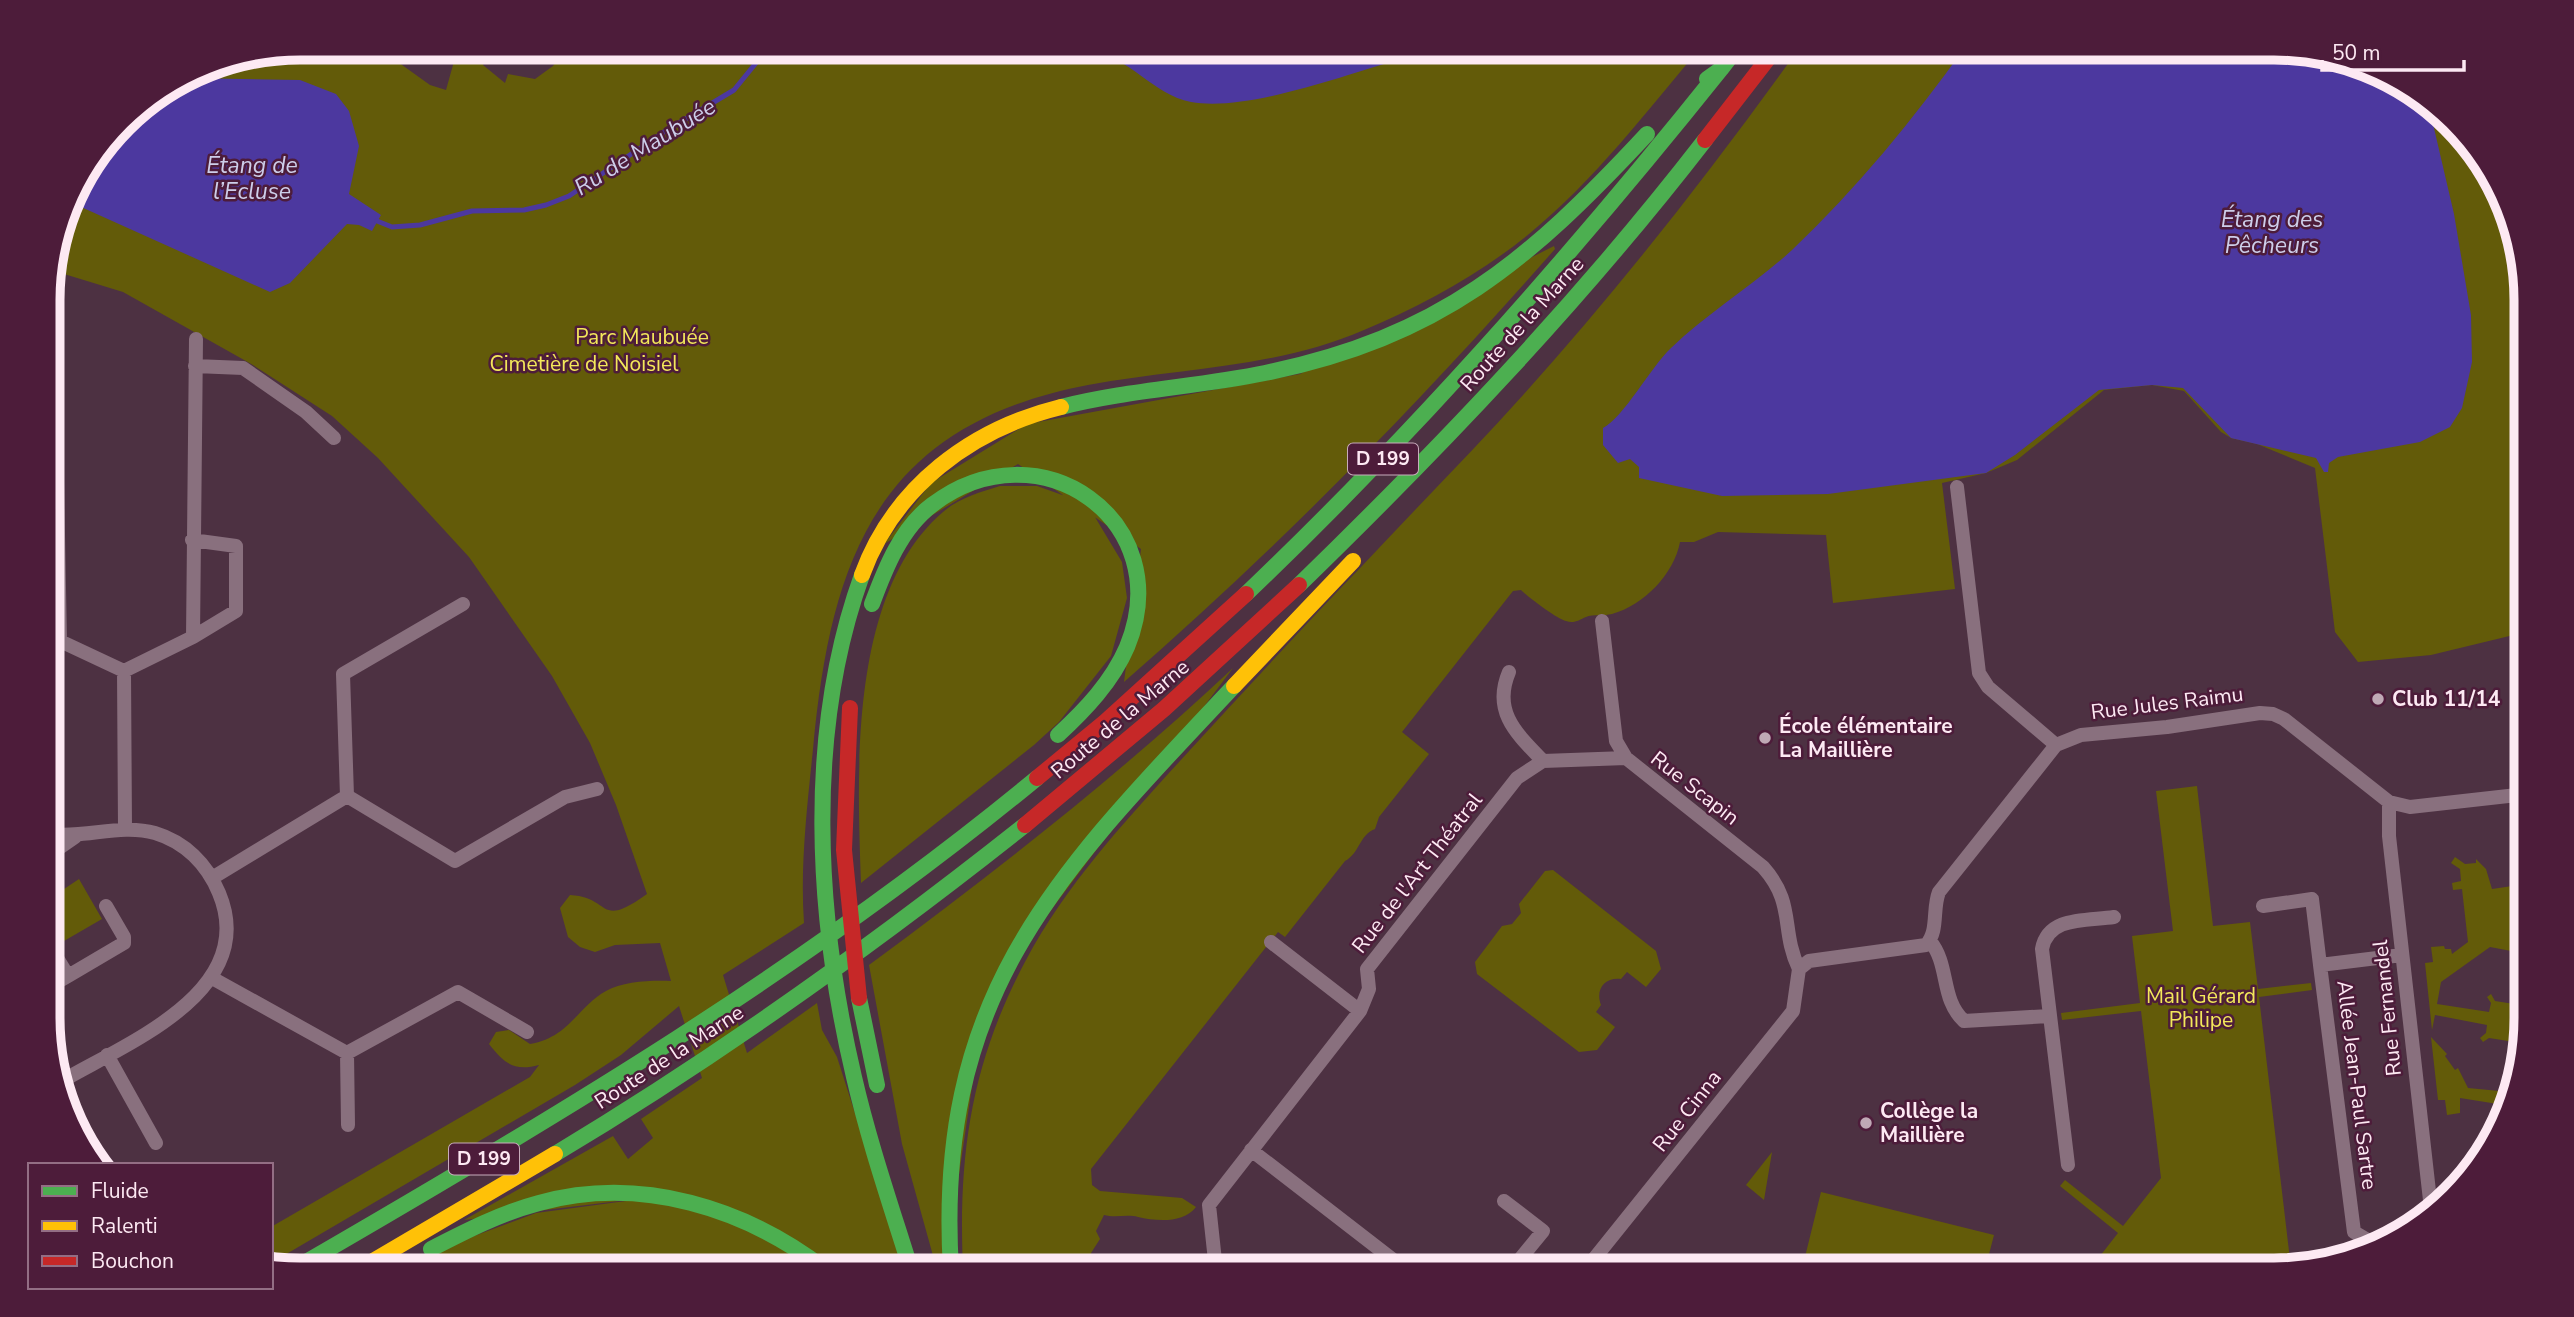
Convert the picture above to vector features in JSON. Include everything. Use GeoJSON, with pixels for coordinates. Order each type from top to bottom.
{"type":"FeatureCollection","features":[{"type":"Feature","properties":{"kind":"highway","name":"D 199"},"geometry":{"type":"LineString","coordinates":[[1721,69],[1728,60]]}},
{"type":"Feature","properties":{"kind":"highway","name":"Route de la Marne"},"geometry":{"type":"LineString","coordinates":[[379,1258],[497,1191],[770,1016],[930,901],[1078,783],[1228,655],[1398,489],[1519,361],[1668,189],[1767,60]]}},
{"type":"Feature","properties":{"kind":"highway","name":"Route de la Marne"},"geometry":{"type":"LineString","coordinates":[[313,1258],[493,1154],[671,1044],[865,911],[1000,807],[1202,635],[1387,455],[1566,260],[1721,69]]}},
{"type":"Feature","properties":{"kind":"highway"},"geometry":{"type":"LineString","coordinates":[[907,1258],[867,1122],[841,1018],[824,865],[824,793],[829,727],[848,616],[869,558],[900,506],[929,474],[968,444],[1028,417],[1103,399],[1292,368],[1362,347],[1429,320],[1501,276],[1541,244],[1681,96],[1721,69]]}},
{"type":"Feature","properties":{"kind":"highway"},"geometry":{"type":"LineString","coordinates":[[1492,414],[1519,361]]}},
{"type":"Feature","properties":{"kind":"highway"},"geometry":{"type":"LineString","coordinates":[[867,621],[886,568],[905,535],[933,504],[953,490],[989,475],[1018,472],[1050,477],[1089,495],[1114,519],[1133,555],[1137,572],[1137,612],[1133,633],[1106,686],[1046,746]]}},
{"type":"Feature","properties":{"kind":"highway"},"geometry":{"type":"LineString","coordinates":[[950,1258],[948,1207],[958,1109],[980,1028],[1013,952],[1043,903],[1114,813],[1360,552]]}},
{"type":"Feature","properties":{"kind":"highway"},"geometry":{"type":"LineString","coordinates":[[853,686],[848,733],[844,850],[861,1004],[880,1095]]}},
{"type":"Feature","properties":{"kind":"highway"},"geometry":{"type":"LineString","coordinates":[[1000,807],[1028,763]]}},
{"type":"Feature","properties":{"kind":"highway"},"geometry":{"type":"LineString","coordinates":[[415,1257],[462,1233],[524,1208],[552,1200],[602,1193],[684,1201],[761,1226],[809,1258]]}},
{"type":"Feature","properties":{"kind":"street"},"geometry":{"type":"LineString","coordinates":[[192,637],[195,338]]}},
{"type":"Feature","properties":{"kind":"street"},"geometry":{"type":"LineString","coordinates":[[195,366],[243,368],[299,407],[334,438]]}},
{"type":"Feature","properties":{"kind":"street"},"geometry":{"type":"LineString","coordinates":[[1800,969],[1810,961],[1920,948],[1930,941],[1939,892],[2056,746],[1988,687],[1979,673],[1957,487]]}},
{"type":"Feature","properties":{"kind":"street"},"geometry":{"type":"LineString","coordinates":[[124,671],[192,637],[236,611],[236,547],[192,540]]}},
{"type":"Feature","properties":{"kind":"street"},"geometry":{"type":"LineString","coordinates":[[347,796],[343,674],[463,604]]}},
{"type":"Feature","properties":{"kind":"street","name":"Rue Scapin"},"geometry":{"type":"LineString","coordinates":[[1602,621],[1616,741],[1626,758],[1763,867],[1779,885],[1791,952],[1800,969]]}},
{"type":"Feature","properties":{"kind":"street"},"geometry":{"type":"LineString","coordinates":[[60,641],[124,671]]}},
{"type":"Feature","properties":{"kind":"street"},"geometry":{"type":"LineString","coordinates":[[124,671],[125,829]]}},
{"type":"Feature","properties":{"kind":"street"},"geometry":{"type":"LineString","coordinates":[[1509,672],[1501,690],[1511,727],[1543,761],[1626,758]]}},
{"type":"Feature","properties":{"kind":"street","name":"Rue Jules Raimu"},"geometry":{"type":"LineString","coordinates":[[2056,746],[2081,735],[2167,727],[2260,713],[2273,715],[2284,719],[2389,802]]}},
{"type":"Feature","properties":{"kind":"street","name":"Rue de l'Art Théatral"},"geometry":{"type":"LineString","coordinates":[[1215,1258],[1209,1205],[1360,1011],[1369,989],[1367,969],[1517,778],[1543,761]]}},
{"type":"Feature","properties":{"kind":"street"},"geometry":{"type":"LineString","coordinates":[[347,796],[454,861],[565,797],[597,789]]}},
{"type":"Feature","properties":{"kind":"street"},"geometry":{"type":"LineString","coordinates":[[2389,802],[2410,807],[2514,795]]}},
{"type":"Feature","properties":{"kind":"street"},"geometry":{"type":"LineString","coordinates":[[212,878],[347,796]]}},
{"type":"Feature","properties":{"kind":"street","name":"Rue Fernandel"},"geometry":{"type":"LineString","coordinates":[[2389,802],[2389,836],[2430,1200]]}},
{"type":"Feature","properties":{"kind":"street"},"geometry":{"type":"LineString","coordinates":[[60,836],[75,837],[125,829],[158,834],[180,844],[202,864],[212,878],[221,897],[225,933],[222,954],[212,978],[182,1009],[68,1079]]}},
{"type":"Feature","properties":{"kind":"street"},"geometry":{"type":"LineString","coordinates":[[60,847],[75,837]]}},
{"type":"Feature","properties":{"kind":"street"},"geometry":{"type":"LineString","coordinates":[[2263,906],[2312,900],[2320,965]]}},
{"type":"Feature","properties":{"kind":"street"},"geometry":{"type":"LineString","coordinates":[[60,981],[124,943],[124,937],[106,906]]}},
{"type":"Feature","properties":{"kind":"street"},"geometry":{"type":"LineString","coordinates":[[2068,1165],[2042,949],[2047,931],[2055,925],[2114,917]]}},
{"type":"Feature","properties":{"kind":"street"},"geometry":{"type":"LineString","coordinates":[[1930,941],[1940,953],[1949,1003],[1964,1021],[2049,1016]]}},
{"type":"Feature","properties":{"kind":"street"},"geometry":{"type":"LineString","coordinates":[[1271,942],[1360,1011]]}},
{"type":"Feature","properties":{"kind":"street","name":"Allée Jean-Paul Sartre"},"geometry":{"type":"LineString","coordinates":[[2366,1239],[2354,1232],[2320,965],[2402,955]]}},
{"type":"Feature","properties":{"kind":"street"},"geometry":{"type":"LineString","coordinates":[[60,963],[68,976]]}},
{"type":"Feature","properties":{"kind":"street","name":"Rue Cinna"},"geometry":{"type":"LineString","coordinates":[[1595,1257],[1793,1011],[1800,969]]}},
{"type":"Feature","properties":{"kind":"street"},"geometry":{"type":"LineString","coordinates":[[212,978],[347,1052]]}},
{"type":"Feature","properties":{"kind":"street"},"geometry":{"type":"LineString","coordinates":[[347,1052],[458,992],[527,1032]]}},
{"type":"Feature","properties":{"kind":"street"},"geometry":{"type":"LineString","coordinates":[[347,1052],[348,1125]]}},
{"type":"Feature","properties":{"kind":"street"},"geometry":{"type":"LineString","coordinates":[[107,1055],[156,1143]]}},
{"type":"Feature","properties":{"kind":"street"},"geometry":{"type":"LineString","coordinates":[[1251,1150],[1390,1257]]}},
{"type":"Feature","properties":{"kind":"street"},"geometry":{"type":"LineString","coordinates":[[1504,1201],[1543,1231],[1521,1257]]}},
{"type":"Feature","properties":{"kind":"green space","name":"Parc Maubuée"},"geometry":{"type":"Polygon","coordinates":[[[283,60],[395,60],[430,85],[446,90],[454,60],[484,60],[483,65],[505,83],[508,74],[535,79],[557,60],[1690,60],[1619,145],[1553,213],[1491,263],[1450,288],[1331,343],[1263,360],[1088,385],[1017,404],[959,432],[914,467],[879,510],[853,560],[834,616],[821,680],[805,837],[804,923],[723,975],[747,1053],[817,1003],[822,1030],[837,1057],[901,1258],[429,1258],[466,1239],[536,1213],[693,1192],[464,1220],[613,1136],[628,1159],[653,1138],[641,1119],[702,1078],[679,1006],[621,1055],[575,1085],[282,1256],[273,1255],[273,1226],[530,1077],[539,1065],[523,1067],[505,1061],[489,1044],[496,1032],[509,1030],[530,1044],[544,1040],[564,1028],[606,991],[638,982],[671,981],[660,943],[615,945],[595,952],[580,947],[568,937],[560,908],[570,895],[583,897],[612,911],[620,910],[647,894],[616,805],[590,743],[552,676],[469,557],[378,458],[332,416],[253,365],[123,292],[61,273],[68,237],[84,193],[119,141],[141,119],[166,100],[207,78],[252,64],[283,60]]]}},
{"type":"Feature","properties":{"kind":"green space"},"geometry":{"type":"Polygon","coordinates":[[[1791,60],[2291,60],[2352,72],[2381,84],[2408,100],[2433,119],[2455,141],[2474,166],[2490,193],[2506,237],[2514,299],[2514,635],[2431,655],[2358,662],[2335,632],[2315,468],[2257,444],[2231,438],[2221,432],[2184,391],[2152,385],[2104,390],[2017,460],[1986,473],[1942,483],[1955,589],[1833,603],[1826,535],[1718,532],[1694,542],[1680,542],[1677,554],[1656,587],[1624,610],[1612,614],[1589,616],[1569,622],[1550,612],[1521,590],[1513,591],[1402,732],[1429,754],[1379,817],[1375,829],[1366,835],[1285,937],[1278,932],[1091,1169],[1092,1185],[1100,1191],[1182,1198],[1196,1207],[1184,1216],[1169,1220],[1104,1215],[1096,1231],[1100,1239],[1091,1253],[1092,1258],[963,1258],[966,1148],[981,1073],[1007,998],[1026,960],[1061,903],[1101,850],[1167,775],[1561,352],[1667,224],[1791,60]]]}},
{"type":"Feature","properties":{"kind":"green space"},"geometry":{"type":"Polygon","coordinates":[[[1554,246],[1555,249],[1504,306],[1347,473],[1237,579],[1124,682],[1141,549],[1018,464],[884,544],[931,483],[1027,424],[1300,374],[1554,246]]]}},
{"type":"Feature","properties":{"kind":"green space"},"geometry":{"type":"Polygon","coordinates":[[[1000,486],[1037,486],[1068,497],[1095,517],[1122,562],[1127,598],[1111,656],[1059,722],[1034,745],[861,883],[860,738],[865,686],[875,635],[890,588],[912,546],[943,512],[963,499],[1000,486]]]}},
{"type":"Feature","properties":{"kind":"green space"},"geometry":{"type":"Polygon","coordinates":[[[1233,668],[985,998],[947,1258],[934,1258],[902,1144],[869,965],[1056,822],[1233,668]]]}},
{"type":"Feature","properties":{"kind":"green space","name":"Mail Gérard Philipe"},"geometry":{"type":"Polygon","coordinates":[[[2197,786],[2213,926],[2250,922],[2258,989],[2311,983],[2312,990],[2259,997],[2290,1257],[2099,1257],[2118,1233],[2060,1186],[2065,1180],[2123,1226],[2161,1178],[2141,1011],[2062,1020],[2061,1013],[2140,1003],[2132,936],[2173,931],[2156,791],[2197,786]]]}},
{"type":"Feature","properties":{"kind":"green space"},"geometry":{"type":"Polygon","coordinates":[[[2455,857],[2465,864],[2476,863],[2476,859],[2486,869],[2492,889],[2514,886],[2514,952],[2490,947],[2441,982],[2437,1004],[2489,1012],[2491,1003],[2487,997],[2491,994],[2495,1001],[2514,1004],[2512,1042],[2489,1038],[2483,1042],[2480,1038],[2486,1033],[2487,1025],[2435,1015],[2432,1030],[2425,963],[2433,962],[2431,947],[2444,946],[2445,949],[2451,949],[2452,954],[2468,942],[2462,889],[2453,890],[2452,883],[2461,881],[2460,869],[2451,863],[2455,857]]]}},
{"type":"Feature","properties":{"kind":"green space"},"geometry":{"type":"Polygon","coordinates":[[[1553,870],[1656,951],[1661,969],[1646,987],[1627,972],[1621,979],[1610,980],[1603,985],[1599,994],[1601,1005],[1596,1012],[1615,1027],[1597,1050],[1579,1052],[1477,974],[1475,962],[1502,926],[1512,924],[1521,913],[1519,904],[1545,871],[1553,870]]]}},
{"type":"Feature","properties":{"kind":"green space"},"geometry":{"type":"Polygon","coordinates":[[[79,879],[102,919],[64,941],[60,934],[60,884],[64,889],[79,879]]]}},
{"type":"Feature","properties":{"kind":"green space"},"geometry":{"type":"Polygon","coordinates":[[[2431,1037],[2447,1054],[2445,1056],[2455,1070],[2458,1068],[2468,1088],[2503,1091],[2498,1104],[2460,1098],[2460,1113],[2447,1115],[2445,1100],[2438,1100],[2431,1037]]]}},
{"type":"Feature","properties":{"kind":"green space"},"geometry":{"type":"Polygon","coordinates":[[[1772,1152],[1764,1200],[1746,1185],[1772,1152]]]}},
{"type":"Feature","properties":{"kind":"green space"},"geometry":{"type":"Polygon","coordinates":[[[1821,1192],[1994,1235],[1988,1257],[1805,1257],[1821,1192]]]}},
{"type":"Feature","properties":{"kind":"water"},"geometry":{"type":"Polygon","coordinates":[[[1117,60],[1398,60],[1267,97],[1214,104],[1177,98],[1117,60]]]}},
{"type":"Feature","properties":{"kind":"water","name":"Étang des Pêcheurs"},"geometry":{"type":"Polygon","coordinates":[[[1955,60],[2291,60],[2352,72],[2381,84],[2432,118],[2454,214],[2471,315],[2472,362],[2462,408],[2450,427],[2420,442],[2338,457],[2329,463],[2328,472],[2324,472],[2316,458],[2231,438],[2183,388],[2152,385],[2099,390],[2015,455],[1986,473],[1828,494],[1722,496],[1639,478],[1639,467],[1630,459],[1618,463],[1603,445],[1603,428],[1620,414],[1654,367],[1701,322],[1792,250],[1862,178],[1955,60]]]}},
{"type":"Feature","properties":{"kind":"water","name":"Étang de l’Ecluse"},"geometry":{"type":"Polygon","coordinates":[[[206,78],[300,80],[336,94],[349,111],[359,146],[349,194],[381,215],[372,231],[359,225],[347,224],[290,283],[270,292],[79,206],[100,166],[119,141],[141,119],[166,100],[206,78]]]}},
{"type":"Feature","properties":{"kind":"waterway","name":"Ru de Maubuée"},"geometry":{"type":"LineString","coordinates":[[377,221],[392,227],[420,225],[472,211],[524,210],[569,196],[664,132],[734,90],[758,60]]}},
{"type":"Feature","properties":{"kind":"traffic: fast"},"geometry":{"type":"LineString","coordinates":[[1707,79],[1728,60]]}},
{"type":"Feature","properties":{"kind":"traffic: fast"},"geometry":{"type":"LineString","coordinates":[[1246,594],[1433,405],[1609,206],[1721,69]]}},
{"type":"Feature","properties":{"kind":"traffic: fast"},"geometry":{"type":"LineString","coordinates":[[1061,407],[1112,396],[1265,373],[1327,358],[1382,338],[1431,315],[1477,288],[1520,256],[1604,180],[1647,134]]}},
{"type":"Feature","properties":{"kind":"traffic: fast"},"geometry":{"type":"LineString","coordinates":[[1299,585],[1406,479],[1510,370],[1610,257],[1705,140]]}},
{"type":"Feature","properties":{"kind":"traffic: fast"},"geometry":{"type":"LineString","coordinates":[[872,604],[889,563],[911,525],[932,505],[973,482],[1015,475],[1054,481],[1089,498],[1116,525],[1134,560],[1138,601],[1127,647],[1114,672],[1088,705],[1058,735]]}},
{"type":"Feature","properties":{"kind":"traffic: fast"},"geometry":{"type":"LineString","coordinates":[[862,575],[844,635],[831,697],[824,761],[822,825],[825,889],[831,953],[854,1077],[873,1150],[907,1258]]}},
{"type":"Feature","properties":{"kind":"traffic: fast"},"geometry":{"type":"LineString","coordinates":[[951,1258],[951,1173],[963,1088],[987,1013],[1020,944],[1063,880],[1113,817],[1234,686]]}},
{"type":"Feature","properties":{"kind":"traffic: fast"},"geometry":{"type":"LineString","coordinates":[[313,1258],[582,1098],[769,978],[950,848],[1037,778]]}},
{"type":"Feature","properties":{"kind":"traffic: fast"},"geometry":{"type":"LineString","coordinates":[[555,1154],[677,1078],[796,997],[1025,825]]}},
{"type":"Feature","properties":{"kind":"traffic: fast"},"geometry":{"type":"LineString","coordinates":[[859,998],[877,1085]]}},
{"type":"Feature","properties":{"kind":"traffic: fast"},"geometry":{"type":"LineString","coordinates":[[431,1249],[484,1223],[525,1207],[577,1195],[615,1193],[653,1196],[726,1214],[761,1229],[809,1258]]}},
{"type":"Feature","properties":{"kind":"traffic: slow"},"geometry":{"type":"LineString","coordinates":[[862,575],[876,543],[894,515],[915,489],[940,466],[996,430],[1061,407]]}},
{"type":"Feature","properties":{"kind":"traffic: slow"},"geometry":{"type":"LineString","coordinates":[[1234,686],[1353,561]]}},
{"type":"Feature","properties":{"kind":"traffic: slow"},"geometry":{"type":"LineString","coordinates":[[378,1258],[555,1154]]}},
{"type":"Feature","properties":{"kind":"traffic: jam"},"geometry":{"type":"LineString","coordinates":[[1705,140],[1767,60]]}},
{"type":"Feature","properties":{"kind":"traffic: jam"},"geometry":{"type":"LineString","coordinates":[[1025,825],[1164,709],[1299,585]]}},
{"type":"Feature","properties":{"kind":"traffic: jam"},"geometry":{"type":"LineString","coordinates":[[1037,778],[1105,722],[1246,594]]}},
{"type":"Feature","properties":{"kind":"traffic: jam"},"geometry":{"type":"LineString","coordinates":[[850,708],[844,850],[859,998]]}},
{"type":"Feature","properties":{"kind":"place","name":"Club 11/14"},"geometry":{"type":"Point","coordinates":[2378,699]}},
{"type":"Feature","properties":{"kind":"place","name":"École élémentaire La Maillière"},"geometry":{"type":"Point","coordinates":[1765,738]}},
{"type":"Feature","properties":{"kind":"place","name":"Collège la Maillière"},"geometry":{"type":"Point","coordinates":[1866,1123]}},
{"type":"Feature","properties":{"kind":"park label","name":"Cimetière de Noisiel"},"geometry":{"type":"Point","coordinates":[584,364]}}]}
